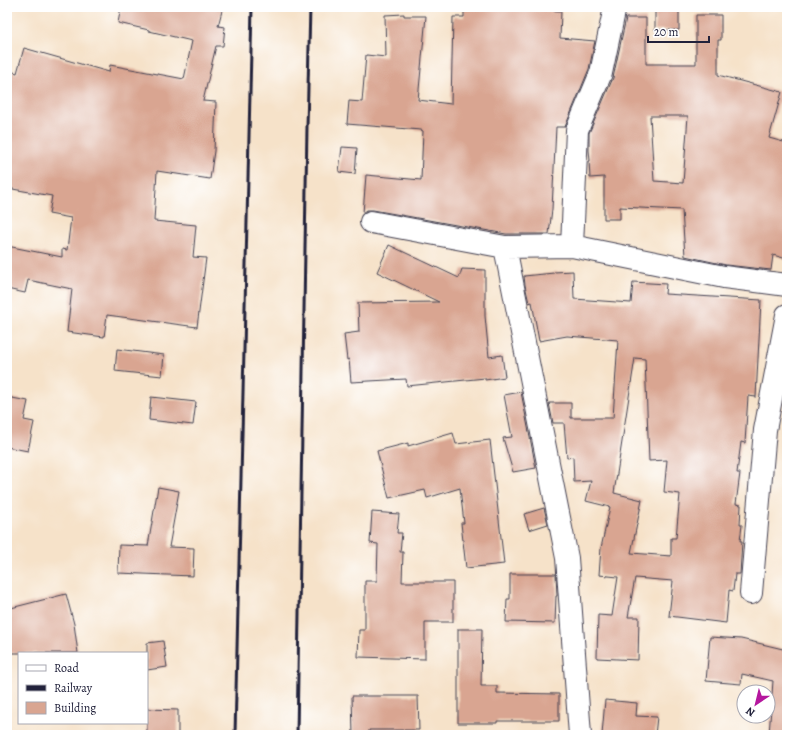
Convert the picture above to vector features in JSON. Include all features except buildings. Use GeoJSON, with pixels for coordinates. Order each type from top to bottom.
{"type":"FeatureCollection","features":[{"type":"Feature","properties":{"kind":"street"},"geometry":{"type":"LineString","coordinates":[[572,246],[577,130],[601,73],[614,7]]}},
{"type":"Feature","properties":{"kind":"street"},"geometry":{"type":"LineString","coordinates":[[371,222],[505,248],[572,246],[724,276],[787,285]]}},
{"type":"Feature","properties":{"kind":"street"},"geometry":{"type":"LineString","coordinates":[[505,248],[567,558],[580,735]]}},
{"type":"Feature","properties":{"kind":"street"},"geometry":{"type":"LineString","coordinates":[[752,593],[766,430],[787,315]]}},
{"type":"Feature","properties":{"kind":"railway"},"geometry":{"type":"LineString","coordinates":[[235,735],[252,7]]}},
{"type":"Feature","properties":{"kind":"railway"},"geometry":{"type":"LineString","coordinates":[[297,735],[310,7]]}}]}
